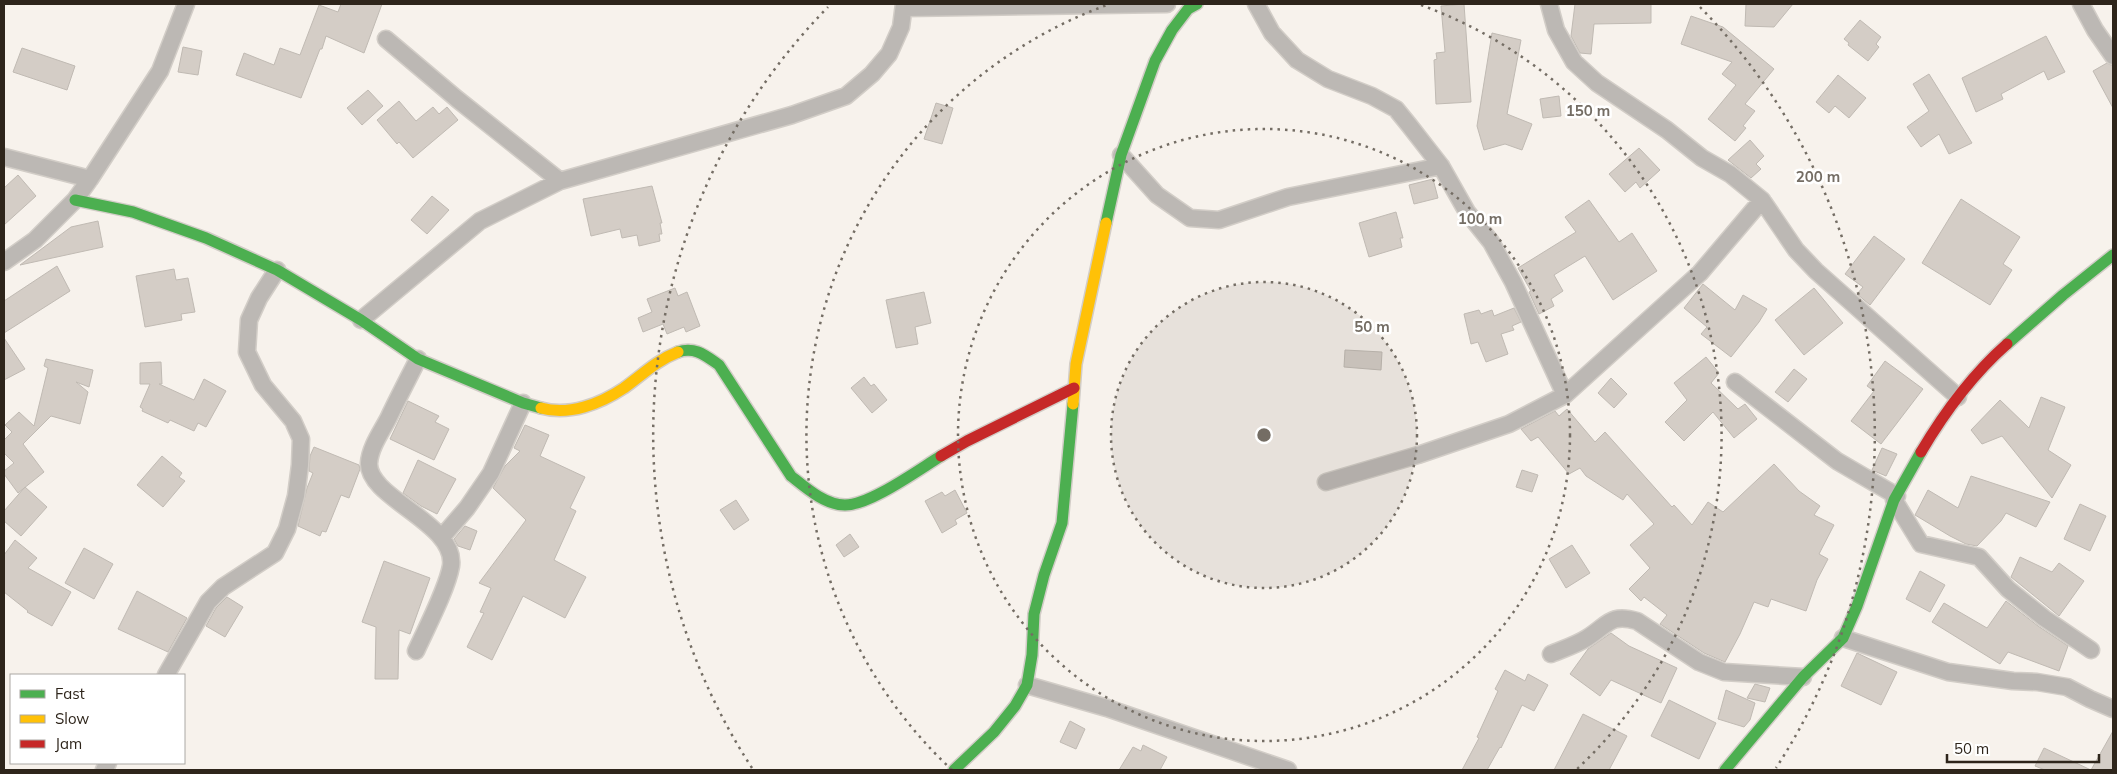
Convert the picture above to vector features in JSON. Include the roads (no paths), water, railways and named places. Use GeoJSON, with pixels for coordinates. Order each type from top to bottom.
{"type":"FeatureCollection","features":[{"type":"Feature","properties":{"kind":"street"},"geometry":{"type":"LineString","coordinates":[[4,262],[35,240],[75,200],[90,179],[160,71],[186,4]]}},
{"type":"Feature","properties":{"kind":"street"},"geometry":{"type":"LineString","coordinates":[[361,320],[411,276],[480,221],[560,181],[792,114],[846,96],[872,74],[889,54],[901,27],[905,6],[1166,4]]}},
{"type":"Feature","properties":{"kind":"street"},"geometry":{"type":"LineString","coordinates":[[954,770],[994,732],[1015,706],[1026,685],[1032,654],[1034,614],[1044,575],[1062,523],[1076,364],[1121,155],[1155,61],[1172,30],[1188,9],[1197,4]]}},
{"type":"Feature","properties":{"kind":"street"},"geometry":{"type":"LineString","coordinates":[[1256,4],[1272,33],[1297,60],[1328,79],[1372,96],[1396,109],[1441,166],[1467,212],[1491,242],[1513,282],[1565,394]]}},
{"type":"Feature","properties":{"kind":"street"},"geometry":{"type":"LineString","coordinates":[[1549,4],[1556,30],[1574,62],[1597,83],[1667,130],[1702,158],[1730,174],[1762,200],[1796,250],[1816,271],[1958,397]]}},
{"type":"Feature","properties":{"kind":"street"},"geometry":{"type":"LineString","coordinates":[[2081,4],[2095,30],[2113,56]]}},
{"type":"Feature","properties":{"kind":"street"},"geometry":{"type":"LineString","coordinates":[[386,39],[457,99],[560,181]]}},
{"type":"Feature","properties":{"kind":"street"},"geometry":{"type":"LineString","coordinates":[[1121,155],[1157,195],[1190,218],[1219,220],[1288,198],[1441,166]]}},
{"type":"Feature","properties":{"kind":"street"},"geometry":{"type":"LineString","coordinates":[[4,158],[90,179]]}},
{"type":"Feature","properties":{"kind":"street"},"geometry":{"type":"LineString","coordinates":[[75,200],[133,212],[206,238],[277,270],[361,320],[418,359],[523,403],[554,412],[578,410],[622,389],[665,357],[687,349],[702,353],[719,365],[791,476],[808,490],[843,505],[862,503],[968,441],[1074,388]]}},
{"type":"Feature","properties":{"kind":"street"},"geometry":{"type":"LineString","coordinates":[[1326,482],[1418,455],[1509,424],[1565,394],[1700,273],[1762,200]]}},
{"type":"Feature","properties":{"kind":"street"},"geometry":{"type":"LineString","coordinates":[[1733,768],[1802,677],[1843,638],[1895,498],[1927,442],[1958,397],[1992,357],[2063,295],[2113,255]]}},
{"type":"Feature","properties":{"kind":"street"},"geometry":{"type":"LineString","coordinates":[[167,674],[208,602],[222,587],[275,553],[287,528],[296,496],[301,439],[293,421],[263,386],[247,352],[249,320],[259,298],[277,270]]}},
{"type":"Feature","properties":{"kind":"street"},"geometry":{"type":"LineString","coordinates":[[416,651],[444,588],[451,566],[450,553],[442,537],[388,493],[370,472],[369,461],[375,444],[418,359]]}},
{"type":"Feature","properties":{"kind":"street"},"geometry":{"type":"LineString","coordinates":[[1735,382],[1837,461],[1895,498],[1921,544],[1979,557],[2008,590],[2044,618],[2091,650]]}},
{"type":"Feature","properties":{"kind":"street"},"geometry":{"type":"LineString","coordinates":[[442,537],[467,508],[491,473],[523,403]]}},
{"type":"Feature","properties":{"kind":"street"},"geometry":{"type":"LineString","coordinates":[[1550,654],[1588,638],[1614,619],[1626,618],[1637,621],[1699,662],[1724,672],[1802,677]]}},
{"type":"Feature","properties":{"kind":"street"},"geometry":{"type":"LineString","coordinates":[[1843,638],[1948,672],[2067,687],[2113,708]]}},
{"type":"Feature","properties":{"kind":"street"},"geometry":{"type":"LineString","coordinates":[[1026,685],[1107,708],[1288,770]]}}]}
